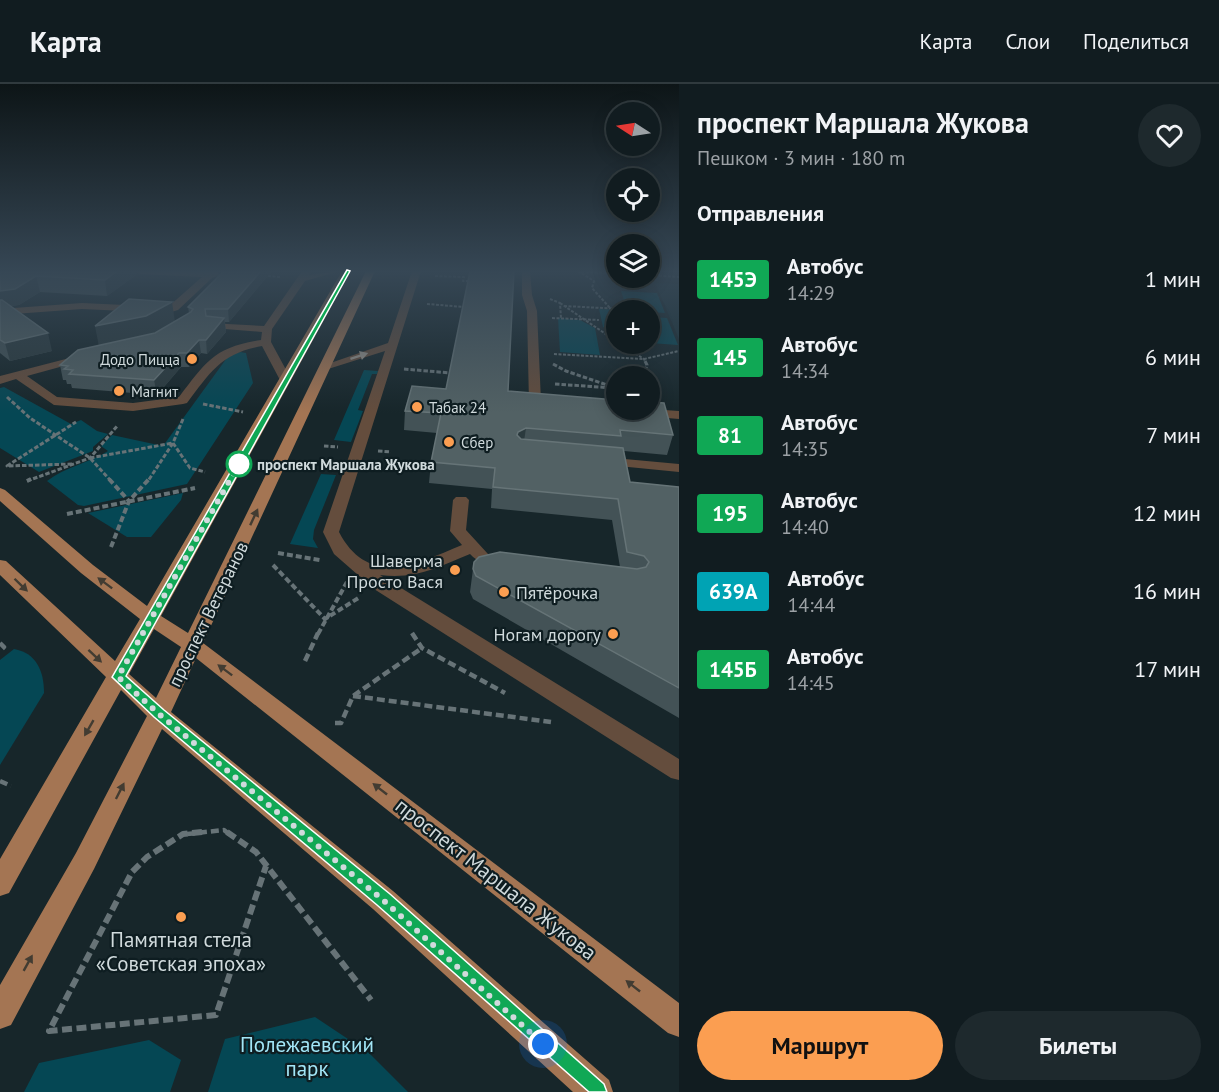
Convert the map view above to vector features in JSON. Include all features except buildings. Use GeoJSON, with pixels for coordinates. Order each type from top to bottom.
{"type":"FeatureCollection","features":[{"type":"Feature","properties":{"kind":"main road"},"geometry":{"type":"LineString","coordinates":[[0,884],[320,318]]}},
{"type":"Feature","properties":{"kind":"main road","name":"проспект Ветеранов"},"geometry":{"type":"LineString","coordinates":[[0,1014],[85,861],[159,714],[349,318]]}},
{"type":"Feature","properties":{"kind":"main road","name":"проспект Маршала Жукова"},"geometry":{"type":"LineString","coordinates":[[0,493],[87,569],[299,726],[679,1022]]}},
{"type":"Feature","properties":{"kind":"main road"},"geometry":{"type":"LineString","coordinates":[[0,565],[159,714],[383,900],[597,1092]]}},
{"type":"Feature","properties":{"kind":"street"},"geometry":{"type":"LineString","coordinates":[[18,375],[54,401],[133,407],[183,400],[218,355],[266,335],[277,318]]}},
{"type":"Feature","properties":{"kind":"street"},"geometry":{"type":"LineString","coordinates":[[401,318],[331,532],[340,550],[380,585],[679,771]]}},
{"type":"Feature","properties":{"kind":"street"},"geometry":{"type":"LineString","coordinates":[[532,318],[535,404],[557,406]]}},
{"type":"Feature","properties":{"kind":"street"},"geometry":{"type":"LineString","coordinates":[[212,325],[266,335]]}},
{"type":"Feature","properties":{"kind":"street"},"geometry":{"type":"LineString","coordinates":[[266,335],[285,379]]}},
{"type":"Feature","properties":{"kind":"street"},"geometry":{"type":"LineString","coordinates":[[325,367],[392,345]]}},
{"type":"Feature","properties":{"kind":"street"},"geometry":{"type":"LineString","coordinates":[[0,380],[95,354]]}},
{"type":"Feature","properties":{"kind":"street"},"geometry":{"type":"LineString","coordinates":[[660,414],[679,415]]}},
{"type":"Feature","properties":{"kind":"street"},"geometry":{"type":"LineString","coordinates":[[590,460],[679,468]]}},
{"type":"Feature","properties":{"kind":"street"},"geometry":{"type":"LineString","coordinates":[[461,500],[458,531],[483,558],[522,562]]}},
{"type":"Feature","properties":{"kind":"street"},"geometry":{"type":"LineString","coordinates":[[356,566],[400,573],[425,567],[473,547]]}},
{"type":"Feature","properties":{"kind":"path"},"geometry":{"type":"LineString","coordinates":[[567,318],[599,320]]}},
{"type":"Feature","properties":{"kind":"path"},"geometry":{"type":"LineString","coordinates":[[584,319],[606,334]]}},
{"type":"Feature","properties":{"kind":"path"},"geometry":{"type":"LineString","coordinates":[[532,353],[644,359],[679,351]]}},
{"type":"Feature","properties":{"kind":"path"},"geometry":{"type":"LineString","coordinates":[[532,353],[566,371],[606,384]]}},
{"type":"Feature","properties":{"kind":"path"},"geometry":{"type":"LineString","coordinates":[[636,354],[644,359],[647,366]]}},
{"type":"Feature","properties":{"kind":"path"},"geometry":{"type":"LineString","coordinates":[[411,370],[451,373]]}},
{"type":"Feature","properties":{"kind":"path"},"geometry":{"type":"LineString","coordinates":[[533,382],[606,387]]}},
{"type":"Feature","properties":{"kind":"path"},"geometry":{"type":"LineString","coordinates":[[0,391],[30,418],[90,458],[129,501]]}},
{"type":"Feature","properties":{"kind":"path"},"geometry":{"type":"LineString","coordinates":[[660,395],[664,401]]}},
{"type":"Feature","properties":{"kind":"path"},"geometry":{"type":"LineString","coordinates":[[183,400],[243,412]]}},
{"type":"Feature","properties":{"kind":"path"},"geometry":{"type":"LineString","coordinates":[[111,547],[129,501],[146,484],[173,443],[190,404],[183,400]]}},
{"type":"Feature","properties":{"kind":"path"},"geometry":{"type":"LineString","coordinates":[[72,464],[7,466],[102,405]]}},
{"type":"Feature","properties":{"kind":"path"},"geometry":{"type":"LineString","coordinates":[[90,458],[133,407]]}},
{"type":"Feature","properties":{"kind":"path"},"geometry":{"type":"LineString","coordinates":[[27,481],[90,458],[173,443]]}},
{"type":"Feature","properties":{"kind":"path"},"geometry":{"type":"LineString","coordinates":[[173,443],[190,468],[205,472]]}},
{"type":"Feature","properties":{"kind":"path"},"geometry":{"type":"LineString","coordinates":[[67,514],[195,488]]}},
{"type":"Feature","properties":{"kind":"path"},"geometry":{"type":"LineString","coordinates":[[273,565],[325,619]]}},
{"type":"Feature","properties":{"kind":"path"},"geometry":{"type":"LineString","coordinates":[[305,661],[325,619],[356,566]]}},
{"type":"Feature","properties":{"kind":"path"},"geometry":{"type":"LineString","coordinates":[[0,643],[4,647],[0,651]]}},
{"type":"Feature","properties":{"kind":"path"},"geometry":{"type":"LineString","coordinates":[[299,726],[341,723],[353,696],[422,648]]}},
{"type":"Feature","properties":{"kind":"path"},"geometry":{"type":"LineString","coordinates":[[353,696],[559,723]]}},
{"type":"Feature","properties":{"kind":"path"},"geometry":{"type":"LineString","coordinates":[[0,781],[11,786]]}},
{"type":"Feature","properties":{"kind":"path"},"geometry":{"type":"LineString","coordinates":[[266,866],[216,1015],[49,1031],[132,872],[147,857],[183,834],[224,830],[256,852],[371,1000]]}},
{"type":"Feature","properties":{"kind":"shaded area"},"geometry":{"type":"Polygon","coordinates":[[[670,318],[679,318],[679,339],[670,318]]]}},
{"type":"Feature","properties":{"kind":"green space"},"geometry":{"type":"Polygon","coordinates":[[[558,318],[580,320],[595,328],[600,355],[560,352],[558,318]]]}},
{"type":"Feature","properties":{"kind":"green space"},"geometry":{"type":"Polygon","coordinates":[[[601,318],[606,318],[606,328],[603,327],[601,318]]]}},
{"type":"Feature","properties":{"kind":"green space"},"geometry":{"type":"Polygon","coordinates":[[[660,318],[667,318],[678,345],[660,344],[660,318]]]}},
{"type":"Feature","properties":{"kind":"green space"},"geometry":{"type":"Polygon","coordinates":[[[246,353],[253,383],[187,484],[84,506],[78,505],[47,481],[61,472],[108,451],[101,446],[112,435],[163,446],[229,355],[246,353]]]}},
{"type":"Feature","properties":{"kind":"green space"},"geometry":{"type":"Polygon","coordinates":[[[364,370],[378,371],[377,374],[372,374],[358,410],[363,411],[351,442],[334,440],[364,370]]]}},
{"type":"Feature","properties":{"kind":"green space"},"geometry":{"type":"Polygon","coordinates":[[[4,387],[71,424],[81,420],[97,431],[108,434],[93,447],[93,451],[39,472],[0,448],[0,388],[4,387]]]}},
{"type":"Feature","properties":{"kind":"green space"},"geometry":{"type":"Polygon","coordinates":[[[321,474],[336,475],[314,530],[313,539],[318,548],[290,544],[321,474]]]}},
{"type":"Feature","properties":{"kind":"green space"},"geometry":{"type":"Polygon","coordinates":[[[183,493],[181,500],[151,537],[127,537],[88,513],[183,493]]]}},
{"type":"Feature","properties":{"kind":"green space"},"geometry":{"type":"Polygon","coordinates":[[[14,649],[34,659],[41,671],[44,693],[0,765],[0,660],[14,649]]]}},
{"type":"Feature","properties":{"kind":"green space","name":"Полежаевский парк"},"geometry":{"type":"Polygon","coordinates":[[[315,1017],[369,1053],[408,1092],[208,1092],[225,1039],[315,1017]]]}},
{"type":"Feature","properties":{"kind":"green space"},"geometry":{"type":"Polygon","coordinates":[[[149,1040],[181,1060],[170,1092],[24,1092],[39,1063],[149,1040]]]}},
{"type":"Feature","properties":{"kind":"bus line","name":"145Э"},"geometry":{"type":"LineString","coordinates":[[320,318],[118,677],[159,714],[272,805],[383,900],[597,1092]]}},
{"type":"Feature","properties":{"kind":"place","name":"Додо Пицца"},"geometry":{"type":"Point","coordinates":[192,359]}},
{"type":"Feature","properties":{"kind":"place","name":"Магнит"},"geometry":{"type":"Point","coordinates":[119,391]}},
{"type":"Feature","properties":{"kind":"place","name":"Табак 24"},"geometry":{"type":"Point","coordinates":[417,407]}},
{"type":"Feature","properties":{"kind":"place","name":"Сбер"},"geometry":{"type":"Point","coordinates":[449,442]}},
{"type":"Feature","properties":{"kind":"place","name":"проспект Маршала Жукова"},"geometry":{"type":"Point","coordinates":[239,464]}},
{"type":"Feature","properties":{"kind":"place","name":"Шаверма Просто Вася"},"geometry":{"type":"Point","coordinates":[455,570]}},
{"type":"Feature","properties":{"kind":"place","name":"Пятёрочка"},"geometry":{"type":"Point","coordinates":[504,592]}},
{"type":"Feature","properties":{"kind":"place","name":"Ногам дорогу"},"geometry":{"type":"Point","coordinates":[613,634]}},
{"type":"Feature","properties":{"kind":"place","name":"Памятная стела «Советская эпоха»"},"geometry":{"type":"Point","coordinates":[181,917]}},
{"type":"Feature","properties":{"kind":"route"},"geometry":{"type":"LineString","coordinates":[[239,464],[118,677],[159,714],[272,805],[383,900],[543,1044]]}}]}
